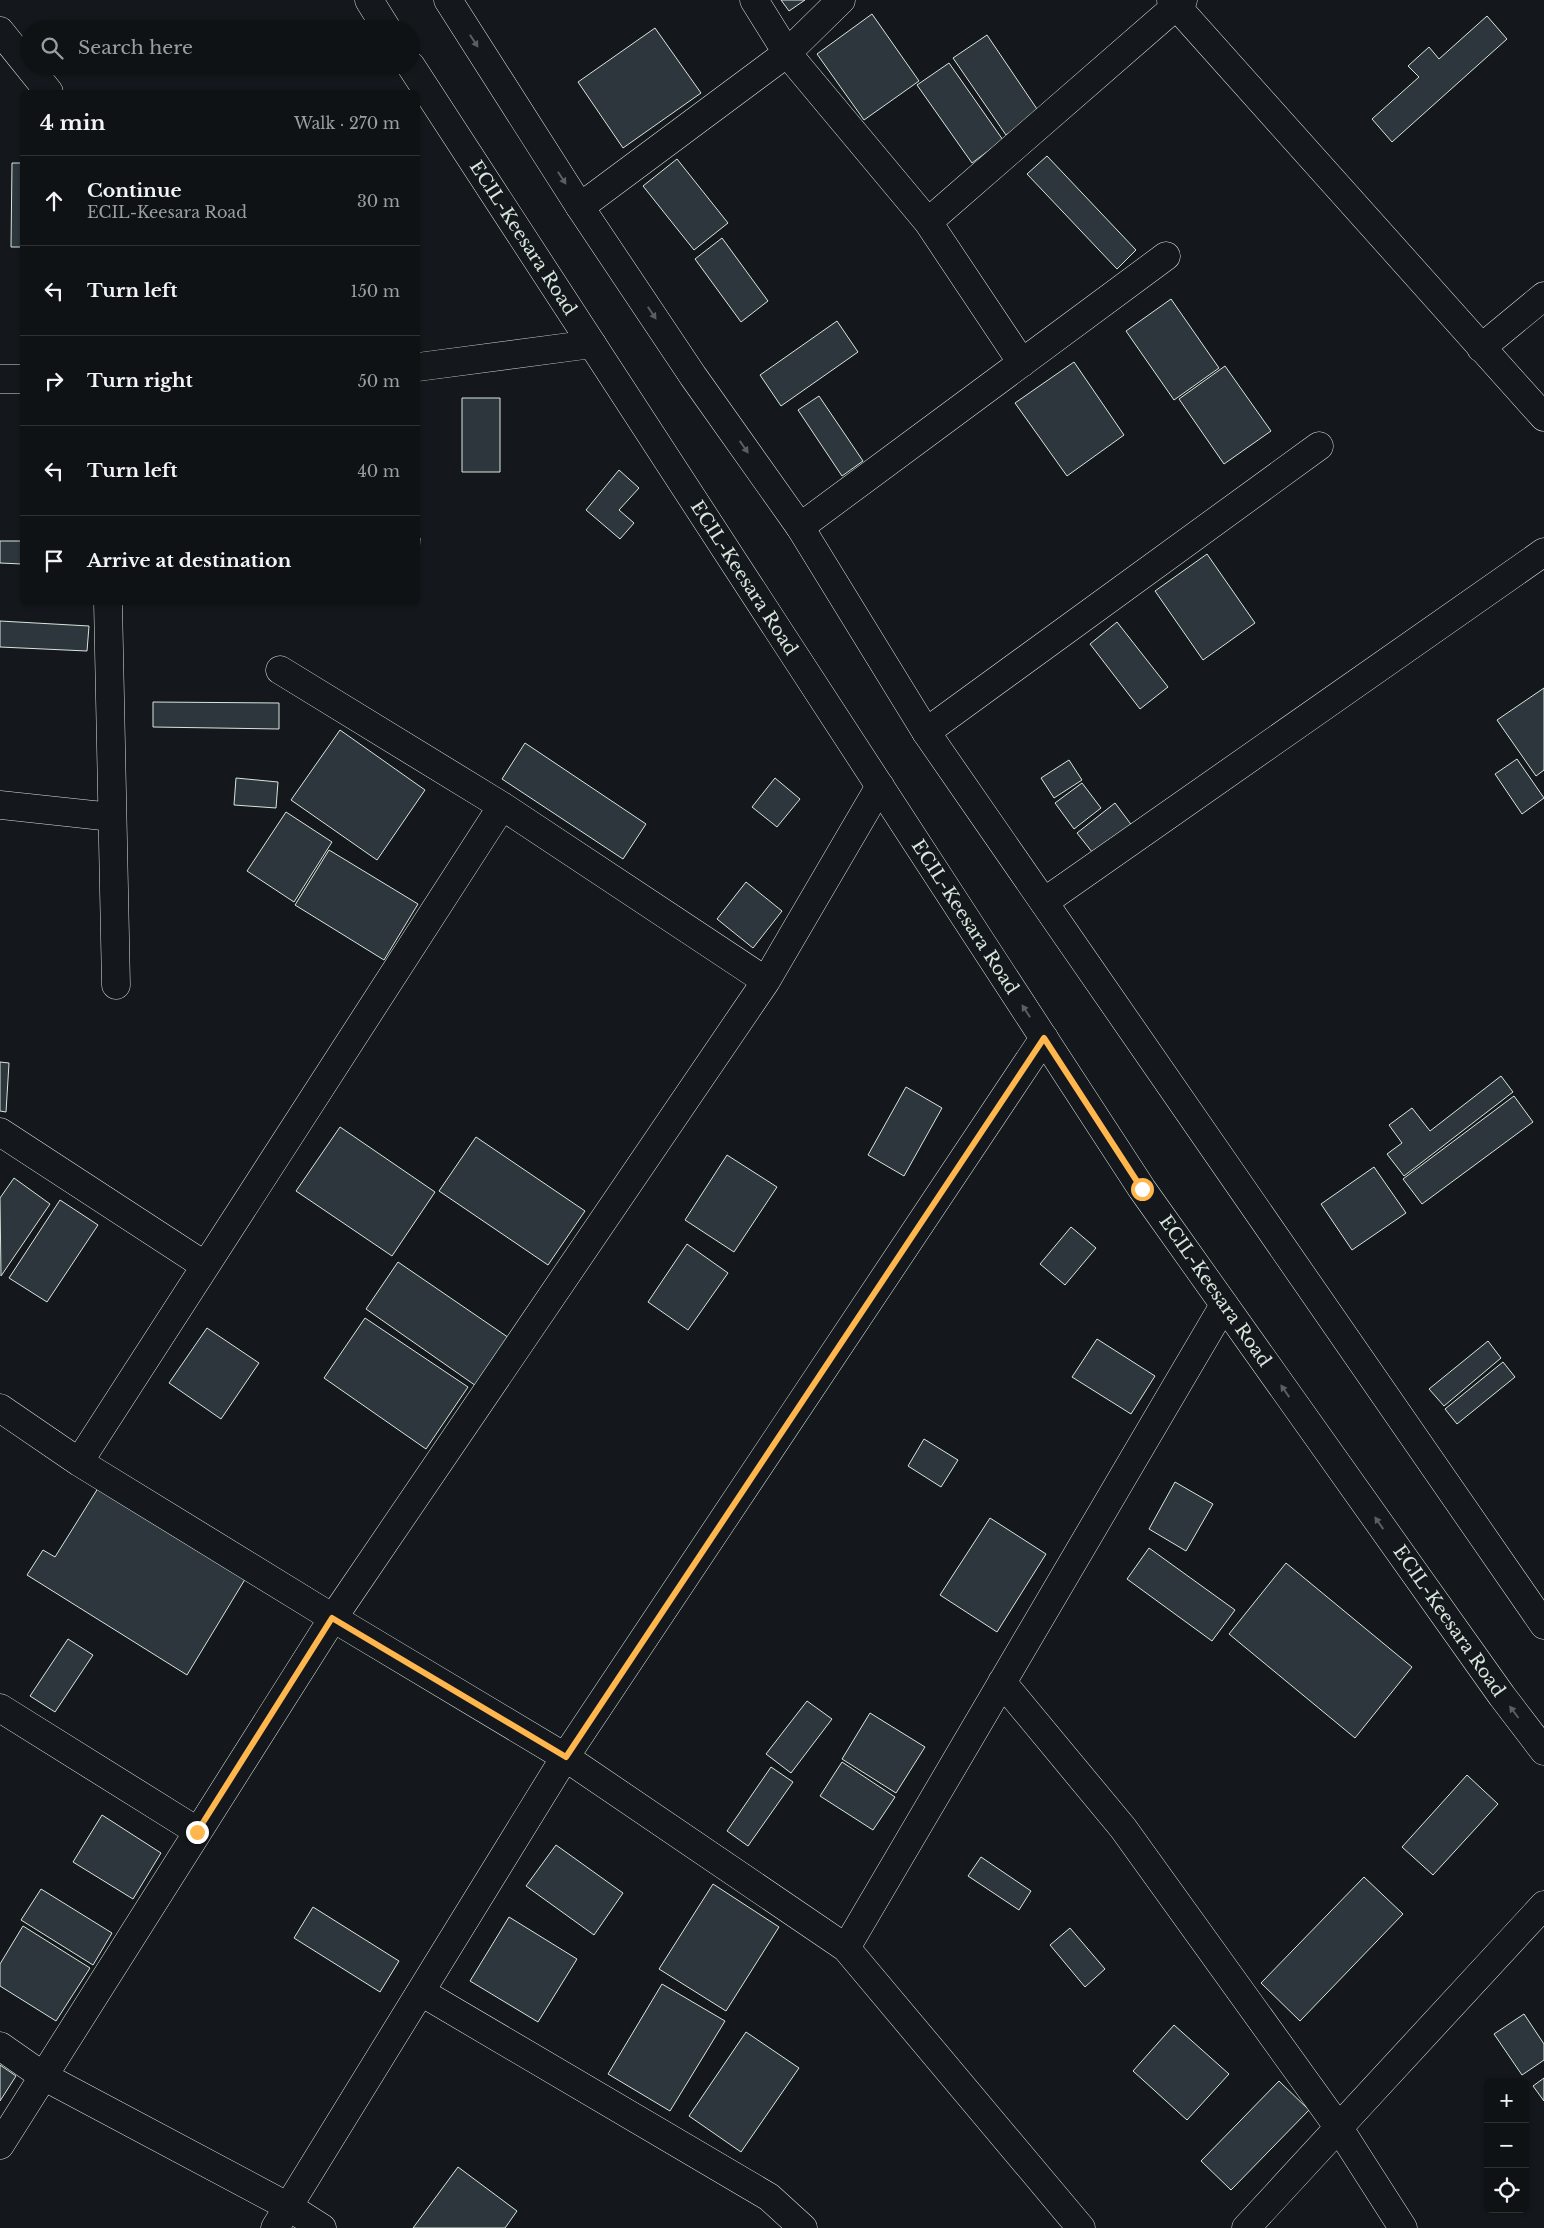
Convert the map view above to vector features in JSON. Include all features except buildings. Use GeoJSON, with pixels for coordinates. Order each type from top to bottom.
{"type":"FeatureCollection","features":[{"type":"Feature","properties":{"kind":"street"},"geometry":{"type":"LineString","coordinates":[[368,0],[381,20]]}},
{"type":"Feature","properties":{"kind":"street"},"geometry":{"type":"LineString","coordinates":[[448,0],[580,207],[694,376],[800,527],[926,732],[1544,1625]]}},
{"type":"Feature","properties":{"kind":"street"},"geometry":{"type":"LineString","coordinates":[[754,0],[787,53],[928,222],[1022,363]]}},
{"type":"Feature","properties":{"kind":"street"},"geometry":{"type":"LineString","coordinates":[[580,207],[787,53],[841,0]]}},
{"type":"Feature","properties":{"kind":"street"},"geometry":{"type":"LineString","coordinates":[[928,222],[1176,2],[1544,418]]}},
{"type":"Feature","properties":{"kind":"street"},"geometry":{"type":"LineString","coordinates":[[0,31],[20,56]]}},
{"type":"Feature","properties":{"kind":"street"},"geometry":{"type":"LineString","coordinates":[[35,75],[47,90]]}},
{"type":"Feature","properties":{"kind":"street","name":"ECIL-Keesara Road"},"geometry":{"type":"LineString","coordinates":[[417,75],[1142,1189],[1502,1696],[1544,1751]]}},
{"type":"Feature","properties":{"kind":"street"},"geometry":{"type":"LineString","coordinates":[[800,527],[1166,256]]}},
{"type":"Feature","properties":{"kind":"street"},"geometry":{"type":"LineString","coordinates":[[1482,348],[1544,296]]}},
{"type":"Feature","properties":{"kind":"street"},"geometry":{"type":"LineString","coordinates":[[420,366],[592,344]]}},
{"type":"Feature","properties":{"kind":"street"},"geometry":{"type":"LineString","coordinates":[[0,379],[20,380]]}},
{"type":"Feature","properties":{"kind":"street"},"geometry":{"type":"LineString","coordinates":[[926,732],[1319,446]]}},
{"type":"Feature","properties":{"kind":"street"},"geometry":{"type":"LineString","coordinates":[[1044,902],[1544,552]]}},
{"type":"Feature","properties":{"kind":"street"},"geometry":{"type":"LineString","coordinates":[[108,605],[116,985]]}},
{"type":"Feature","properties":{"kind":"street"},"geometry":{"type":"LineString","coordinates":[[280,670],[502,806],[766,981]]}},
{"type":"Feature","properties":{"kind":"street"},"geometry":{"type":"LineString","coordinates":[[0,2145],[332,1618],[766,981],[880,786]]}},
{"type":"Feature","properties":{"kind":"street"},"geometry":{"type":"LineString","coordinates":[[0,805],[112,817]]}},
{"type":"Feature","properties":{"kind":"street"},"geometry":{"type":"LineString","coordinates":[[79,1462],[204,1265],[502,806]]}},
{"type":"Feature","properties":{"kind":"street"},"geometry":{"type":"LineString","coordinates":[[282,2218],[566,1757],[1044,1038]]}},
{"type":"Feature","properties":{"kind":"street"},"geometry":{"type":"LineString","coordinates":[[0,1132],[204,1265]]}},
{"type":"Feature","properties":{"kind":"street"},"geometry":{"type":"LineString","coordinates":[[846,1948],[1224,1305]]}},
{"type":"Feature","properties":{"kind":"street"},"geometry":{"type":"LineString","coordinates":[[0,1408],[79,1462],[332,1618],[566,1757],[846,1948],[1081,2228]]}},
{"type":"Feature","properties":{"kind":"street"},"geometry":{"type":"LineString","coordinates":[[1002,1682],[1122,1828],[1339,2128],[1403,2228]]}},
{"type":"Feature","properties":{"kind":"street"},"geometry":{"type":"LineString","coordinates":[[0,1708],[197,1832]]}},
{"type":"Feature","properties":{"kind":"street"},"geometry":{"type":"LineString","coordinates":[[1246,2228],[1544,1905]]}},
{"type":"Feature","properties":{"kind":"street"},"geometry":{"type":"LineString","coordinates":[[421,1992],[769,2197],[803,2228]]}},
{"type":"Feature","properties":{"kind":"street"},"geometry":{"type":"LineString","coordinates":[[0,2046],[43,2076],[282,2218],[322,2228]]}},
{"type":"Feature","properties":{"kind":"route"},"geometry":{"type":"LineString","coordinates":[[197,1832],[332,1618],[566,1757],[1044,1038],[1142,1189]]}}]}
